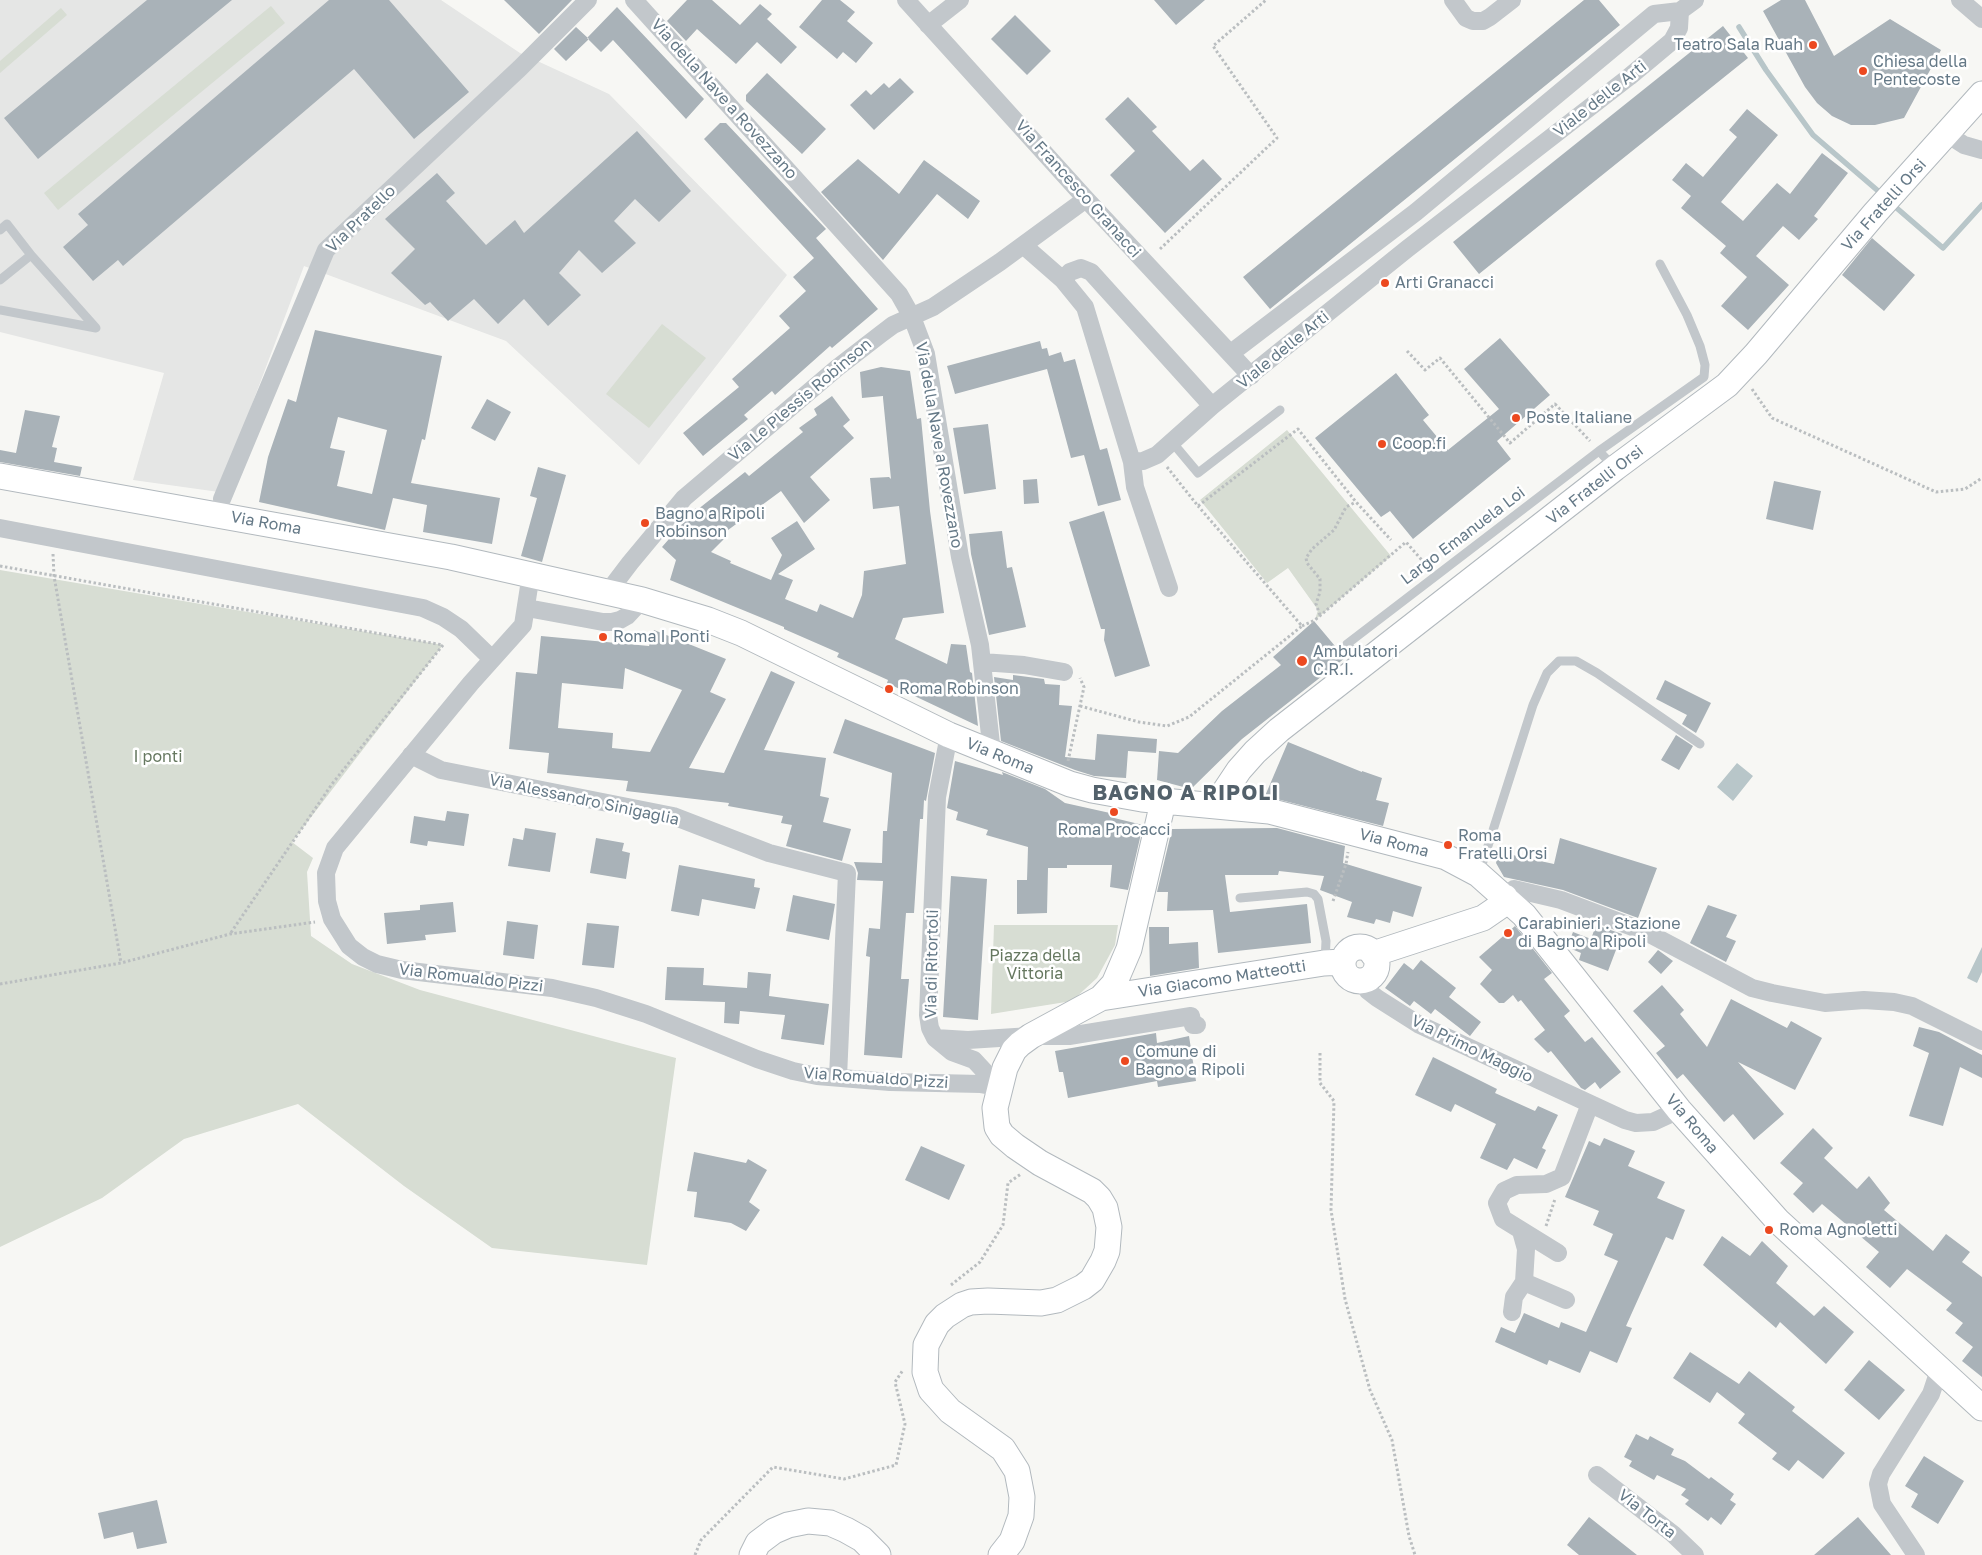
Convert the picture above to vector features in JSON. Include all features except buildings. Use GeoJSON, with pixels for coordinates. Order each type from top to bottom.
{"type":"FeatureCollection","features":[{"type":"Feature","properties":{"kind":"street","name":"Via Pratello"},"geometry":{"type":"LineString","coordinates":[[222,499],[326,250],[520,68],[588,0]]}},
{"type":"Feature","properties":{"kind":"street","name":"Via della Nave a Rovezzano"},"geometry":{"type":"LineString","coordinates":[[634,0],[899,294],[912,317],[926,354],[936,406],[960,557],[982,662],[992,753]]}},
{"type":"Feature","properties":{"kind":"street","name":"Via Francesco Granacci"},"geometry":{"type":"LineString","coordinates":[[906,0],[1086,199],[1251,376]]}},
{"type":"Feature","properties":{"kind":"street"},"geometry":{"type":"LineString","coordinates":[[928,25],[960,0]]}},
{"type":"Feature","properties":{"kind":"street"},"geometry":{"type":"LineString","coordinates":[[1453,0],[1466,18],[1473,21],[1482,21],[1512,0]]}},
{"type":"Feature","properties":{"kind":"street"},"geometry":{"type":"LineString","coordinates":[[1676,5],[1694,0]]}},
{"type":"Feature","properties":{"kind":"street"},"geometry":{"type":"LineString","coordinates":[[1960,0],[1982,19]]}},
{"type":"Feature","properties":{"kind":"street","name":"Viale delle Arti"},"geometry":{"type":"LineString","coordinates":[[1132,462],[1151,458],[1172,442],[1212,406],[1431,230],[1629,77],[1672,41],[1679,28],[1676,5],[1654,14],[1416,212],[1231,353]]}},
{"type":"Feature","properties":{"kind":"street","name":"Via Fratelli Orsi"},"geometry":{"type":"LineString","coordinates":[[1215,806],[1239,770],[1255,752],[1324,693],[1364,664],[1607,460],[1727,385],[1875,213],[1982,94]]}},
{"type":"Feature","properties":{"kind":"street"},"geometry":{"type":"LineString","coordinates":[[1947,134],[1964,144],[1982,150]]}},
{"type":"Feature","properties":{"kind":"street","name":"Via Le Plessis Robinson"},"geometry":{"type":"LineString","coordinates":[[608,592],[669,516],[700,484],[881,334],[933,307],[1086,199]]}},
{"type":"Feature","properties":{"kind":"street"},"geometry":{"type":"LineString","coordinates":[[1416,212],[1431,230]]}},
{"type":"Feature","properties":{"kind":"street"},"geometry":{"type":"LineString","coordinates":[[1023,245],[1063,280],[1080,300],[1089,318],[1132,462],[1135,487],[1169,588]]}},
{"type":"Feature","properties":{"kind":"street"},"geometry":{"type":"LineString","coordinates":[[1063,280],[1070,272],[1081,268],[1091,272],[1212,406]]}},
{"type":"Feature","properties":{"kind":"street","name":"Via Roma"},"geometry":{"type":"LineString","coordinates":[[0,476],[250,520],[531,574],[642,600],[708,620],[741,633],[949,735],[1065,782],[1092,790],[1163,802],[1269,811],[1446,857],[1478,874],[1524,915],[1679,1110],[1778,1221],[1982,1408]]}},
{"type":"Feature","properties":{"kind":"street"},"geometry":{"type":"LineString","coordinates":[[0,528],[423,608],[443,617],[461,629],[492,660]]}},
{"type":"Feature","properties":{"kind":"street"},"geometry":{"type":"LineString","coordinates":[[531,574],[527,608],[612,622],[627,616],[642,600]]}},
{"type":"Feature","properties":{"kind":"street","name":"Via Romualdo Pizzi"},"geometry":{"type":"LineString","coordinates":[[527,608],[523,625],[334,848],[326,879],[327,901],[332,919],[349,946],[363,957],[377,964],[402,970],[552,988],[596,998],[646,1014],[776,1066],[817,1076],[890,1082],[981,1084],[999,1087]]}},
{"type":"Feature","properties":{"kind":"street"},"geometry":{"type":"LineString","coordinates":[[982,662],[1024,665],[1064,672]]}},
{"type":"Feature","properties":{"kind":"street","name":"Via di Ritortoli"},"geometry":{"type":"LineString","coordinates":[[949,735],[937,797],[928,1015],[930,1028],[935,1038],[952,1052],[974,1060],[999,1087]]}},
{"type":"Feature","properties":{"kind":"street","name":"Via Alessandro Sinigaglia"},"geometry":{"type":"LineString","coordinates":[[411,755],[441,770],[673,816],[769,853],[847,873],[838,1077]]}},
{"type":"Feature","properties":{"kind":"street"},"geometry":{"type":"LineString","coordinates":[[1001,1555],[1012,1541],[1021,1516],[1022,1497],[1017,1471],[1003,1449],[950,1411],[939,1400],[927,1381],[924,1362],[926,1345],[945,1316],[956,1308],[971,1302],[1041,1303],[1057,1300],[1083,1287],[1092,1280],[1107,1251],[1109,1240],[1105,1208],[1092,1191],[1040,1163],[1002,1135],[997,1126],[995,1108],[999,1087],[1009,1059],[1020,1044],[1031,1036],[1068,1018],[1101,998],[1114,984],[1129,949],[1163,802]]}},
{"type":"Feature","properties":{"kind":"street"},"geometry":{"type":"LineString","coordinates":[[1505,897],[1514,889],[1561,900],[1646,932],[1752,988],[1825,1003],[1864,1000],[1894,1002],[1912,1006],[1982,1041]]}},
{"type":"Feature","properties":{"kind":"street","name":"Via Giacomo Matteotti"},"geometry":{"type":"LineString","coordinates":[[1101,998],[1334,962],[1356,948],[1366,948],[1373,954],[1483,918],[1499,907],[1505,897]]}},
{"type":"Feature","properties":{"kind":"street"},"geometry":{"type":"LineString","coordinates":[[1334,962],[1350,978],[1356,981],[1363,981],[1368,979],[1376,970],[1376,959],[1373,954]]}},
{"type":"Feature","properties":{"kind":"street","name":"Via Primo Maggio"},"geometry":{"type":"LineString","coordinates":[[1363,981],[1368,991],[1418,1024],[1590,1104],[1636,1123],[1653,1122],[1679,1110]]}},
{"type":"Feature","properties":{"kind":"street"},"geometry":{"type":"LineString","coordinates":[[935,1038],[968,1040],[1031,1036],[1069,1036],[1191,1016],[1193,1025],[1197,1024]]}},
{"type":"Feature","properties":{"kind":"street"},"geometry":{"type":"LineString","coordinates":[[1558,1253],[1503,1219],[1497,1203],[1504,1191],[1518,1185],[1546,1184],[1562,1177],[1590,1104]]}},
{"type":"Feature","properties":{"kind":"street"},"geometry":{"type":"LineString","coordinates":[[1512,1312],[1514,1297],[1524,1282],[1526,1249],[1521,1231]]}},
{"type":"Feature","properties":{"kind":"street"},"geometry":{"type":"LineString","coordinates":[[1524,1282],[1566,1300]]}},
{"type":"Feature","properties":{"kind":"street"},"geometry":{"type":"LineString","coordinates":[[1916,1555],[1882,1504],[1878,1484],[1881,1474],[1931,1394],[1939,1370]]}},
{"type":"Feature","properties":{"kind":"street","name":"Via Torta"},"geometry":{"type":"LineString","coordinates":[[1597,1475],[1673,1534],[1695,1555]]}},
{"type":"Feature","properties":{"kind":"street"},"geometry":{"type":"LineString","coordinates":[[752,1555],[758,1543],[774,1531],[788,1525],[808,1521],[830,1523],[846,1530],[862,1539],[878,1555]]}},
{"type":"Feature","properties":{"kind":"lane"},"geometry":{"type":"LineString","coordinates":[[0,230],[7,224],[31,255],[96,328],[0,310]]}},
{"type":"Feature","properties":{"kind":"lane"},"geometry":{"type":"LineString","coordinates":[[0,280],[31,255]]}},
{"type":"Feature","properties":{"kind":"lane","name":"Via Fratelli Orsi"},"geometry":{"type":"LineString","coordinates":[[1607,460],[1704,377],[1705,365],[1700,346],[1687,315],[1660,264]]}},
{"type":"Feature","properties":{"kind":"lane"},"geometry":{"type":"LineString","coordinates":[[1172,442],[1198,473],[1280,410]]}},
{"type":"Feature","properties":{"kind":"lane","name":"Largo Emanuela Loi"},"geometry":{"type":"LineString","coordinates":[[1364,664],[1347,644],[1436,575],[1607,460]]}},
{"type":"Feature","properties":{"kind":"lane"},"geometry":{"type":"LineString","coordinates":[[1478,874],[1532,705],[1547,672],[1559,661],[1576,661],[1597,672],[1700,744]]}},
{"type":"Feature","properties":{"kind":"lane"},"geometry":{"type":"LineString","coordinates":[[1240,898],[1307,892],[1314,894],[1318,899],[1326,941],[1334,962]]}},
{"type":"Feature","properties":{"kind":"path"},"geometry":{"type":"LineString","coordinates":[[1160,249],[1277,138],[1213,46],[1266,0]]}},
{"type":"Feature","properties":{"kind":"path"},"geometry":{"type":"LineString","coordinates":[[1407,351],[1425,370],[1440,358],[1510,443],[1555,404],[1607,460]]}},
{"type":"Feature","properties":{"kind":"path"},"geometry":{"type":"LineString","coordinates":[[1740,372],[1772,418],[1936,492],[1965,489],[1982,478]]}},
{"type":"Feature","properties":{"kind":"path"},"geometry":{"type":"LineString","coordinates":[[1298,429],[1356,502],[1391,540]]}},
{"type":"Feature","properties":{"kind":"path"},"geometry":{"type":"LineString","coordinates":[[1320,615],[1316,604],[1320,592],[1320,579],[1307,563],[1306,558],[1312,549],[1334,530],[1346,507],[1356,502]]}},
{"type":"Feature","properties":{"kind":"path"},"geometry":{"type":"LineString","coordinates":[[1198,506],[1302,626]]}},
{"type":"Feature","properties":{"kind":"path"},"geometry":{"type":"LineString","coordinates":[[53,538],[54,576],[121,963]]}},
{"type":"Feature","properties":{"kind":"path"},"geometry":{"type":"LineString","coordinates":[[1080,706],[1139,722],[1167,726],[1189,717],[1302,626],[1315,620],[1406,542],[1436,575]]}},
{"type":"Feature","properties":{"kind":"path"},"geometry":{"type":"LineString","coordinates":[[0,566],[443,644],[332,784],[230,934]]}},
{"type":"Feature","properties":{"kind":"path"},"geometry":{"type":"LineString","coordinates":[[1064,672],[1079,675],[1084,686],[1068,764]]}},
{"type":"Feature","properties":{"kind":"path"},"geometry":{"type":"LineString","coordinates":[[1330,909],[1346,864],[1351,832]]}},
{"type":"Feature","properties":{"kind":"path"},"geometry":{"type":"LineString","coordinates":[[0,984],[121,963],[230,934],[332,919]]}},
{"type":"Feature","properties":{"kind":"path"},"geometry":{"type":"LineString","coordinates":[[1320,1053],[1320,1083],[1334,1101],[1331,1210],[1345,1299],[1370,1390],[1392,1440],[1409,1536],[1415,1555]]}},
{"type":"Feature","properties":{"kind":"path"},"geometry":{"type":"LineString","coordinates":[[946,1289],[980,1262],[1003,1224],[1008,1182],[1040,1163]]}},
{"type":"Feature","properties":{"kind":"path"},"geometry":{"type":"LineString","coordinates":[[695,1555],[701,1540],[773,1467],[844,1478],[896,1465],[905,1424],[895,1382],[905,1365]]}},
{"type":"Feature","properties":{"kind":"shaded area"},"geometry":{"type":"Polygon","coordinates":[[[0,0],[441,0],[520,53],[609,94],[787,275],[639,465],[506,341],[304,266],[219,492],[133,480],[164,373],[0,332],[0,0]]]}},
{"type":"Feature","properties":{"kind":"shaded area"},"geometry":{"type":"Polygon","coordinates":[[[1737,763],[1753,776],[1733,801],[1717,787],[1737,763]]]}},
{"type":"Feature","properties":{"kind":"shaded area"},"geometry":{"type":"Polygon","coordinates":[[[1982,947],[1982,972],[1977,983],[1967,978],[1982,947]]]}},
{"type":"Feature","properties":{"kind":"green space"},"geometry":{"type":"Polygon","coordinates":[[[271,6],[285,23],[58,210],[44,193],[271,6]]]}},
{"type":"Feature","properties":{"kind":"green space"},"geometry":{"type":"Polygon","coordinates":[[[61,8],[67,15],[0,73],[0,61],[61,8]]]}},
{"type":"Feature","properties":{"kind":"green space"},"geometry":{"type":"Polygon","coordinates":[[[662,324],[706,358],[649,428],[606,394],[662,324]]]}},
{"type":"Feature","properties":{"kind":"green space"},"geometry":{"type":"Polygon","coordinates":[[[1287,430],[1391,556],[1315,620],[1318,610],[1288,568],[1267,583],[1200,500],[1287,430]]]}},
{"type":"Feature","properties":{"kind":"green space","name":"I ponti"},"geometry":{"type":"Polygon","coordinates":[[[0,570],[443,645],[292,842],[313,858],[307,872],[311,936],[352,964],[420,990],[676,1058],[647,1265],[492,1248],[404,1186],[298,1104],[184,1139],[102,1198],[0,1247],[0,570]]]}},
{"type":"Feature","properties":{"kind":"green space","name":"Piazza della Vittoria"},"geometry":{"type":"Polygon","coordinates":[[[994,925],[1118,925],[1115,945],[1097,978],[1072,1001],[991,1014],[994,925]]]}},
{"type":"Feature","properties":{"kind":"waterway"},"geometry":{"type":"LineString","coordinates":[[1739,27],[1766,70],[1813,135],[1884,196]]}},
{"type":"Feature","properties":{"kind":"waterway"},"geometry":{"type":"LineString","coordinates":[[1892,204],[1943,248],[1982,205]]}},
{"type":"Feature","properties":{"kind":"place","name":"Teatro Sala Ruah"},"geometry":{"type":"Point","coordinates":[1813,45]}},
{"type":"Feature","properties":{"kind":"place","name":"Chiesa della Pentecoste"},"geometry":{"type":"Point","coordinates":[1863,71]}},
{"type":"Feature","properties":{"kind":"place","name":"Arti Granacci"},"geometry":{"type":"Point","coordinates":[1385,283]}},
{"type":"Feature","properties":{"kind":"place","name":"Poste Italiane"},"geometry":{"type":"Point","coordinates":[1516,418]}},
{"type":"Feature","properties":{"kind":"place","name":"Coop.fi"},"geometry":{"type":"Point","coordinates":[1382,444]}},
{"type":"Feature","properties":{"kind":"place","name":"Bagno a Ripoli Robinson"},"geometry":{"type":"Point","coordinates":[645,523]}},
{"type":"Feature","properties":{"kind":"place","name":"Roma I Ponti"},"geometry":{"type":"Point","coordinates":[603,637]}},
{"type":"Feature","properties":{"kind":"place","name":"Ambulatori C.R.I."},"geometry":{"type":"Point","coordinates":[1302,661]}},
{"type":"Feature","properties":{"kind":"place","name":"Roma Robinson"},"geometry":{"type":"Point","coordinates":[889,689]}},
{"type":"Feature","properties":{"kind":"place","name":"Roma Procacci"},"geometry":{"type":"Point","coordinates":[1114,812]}},
{"type":"Feature","properties":{"kind":"place","name":"Roma Fratelli Orsi"},"geometry":{"type":"Point","coordinates":[1448,845]}},
{"type":"Feature","properties":{"kind":"place","name":"Carabinieri . Stazione di Bagno a Ripoli"},"geometry":{"type":"Point","coordinates":[1508,933]}},
{"type":"Feature","properties":{"kind":"place","name":"Comune di Bagno a Ripoli"},"geometry":{"type":"Point","coordinates":[1125,1061]}},
{"type":"Feature","properties":{"kind":"place","name":"Roma Agnoletti"},"geometry":{"type":"Point","coordinates":[1769,1230]}},
{"type":"Feature","properties":{"kind":"district","name":"BAGNO A RIPOLI"},"geometry":{"type":"Point","coordinates":[1186,793]}}]}
